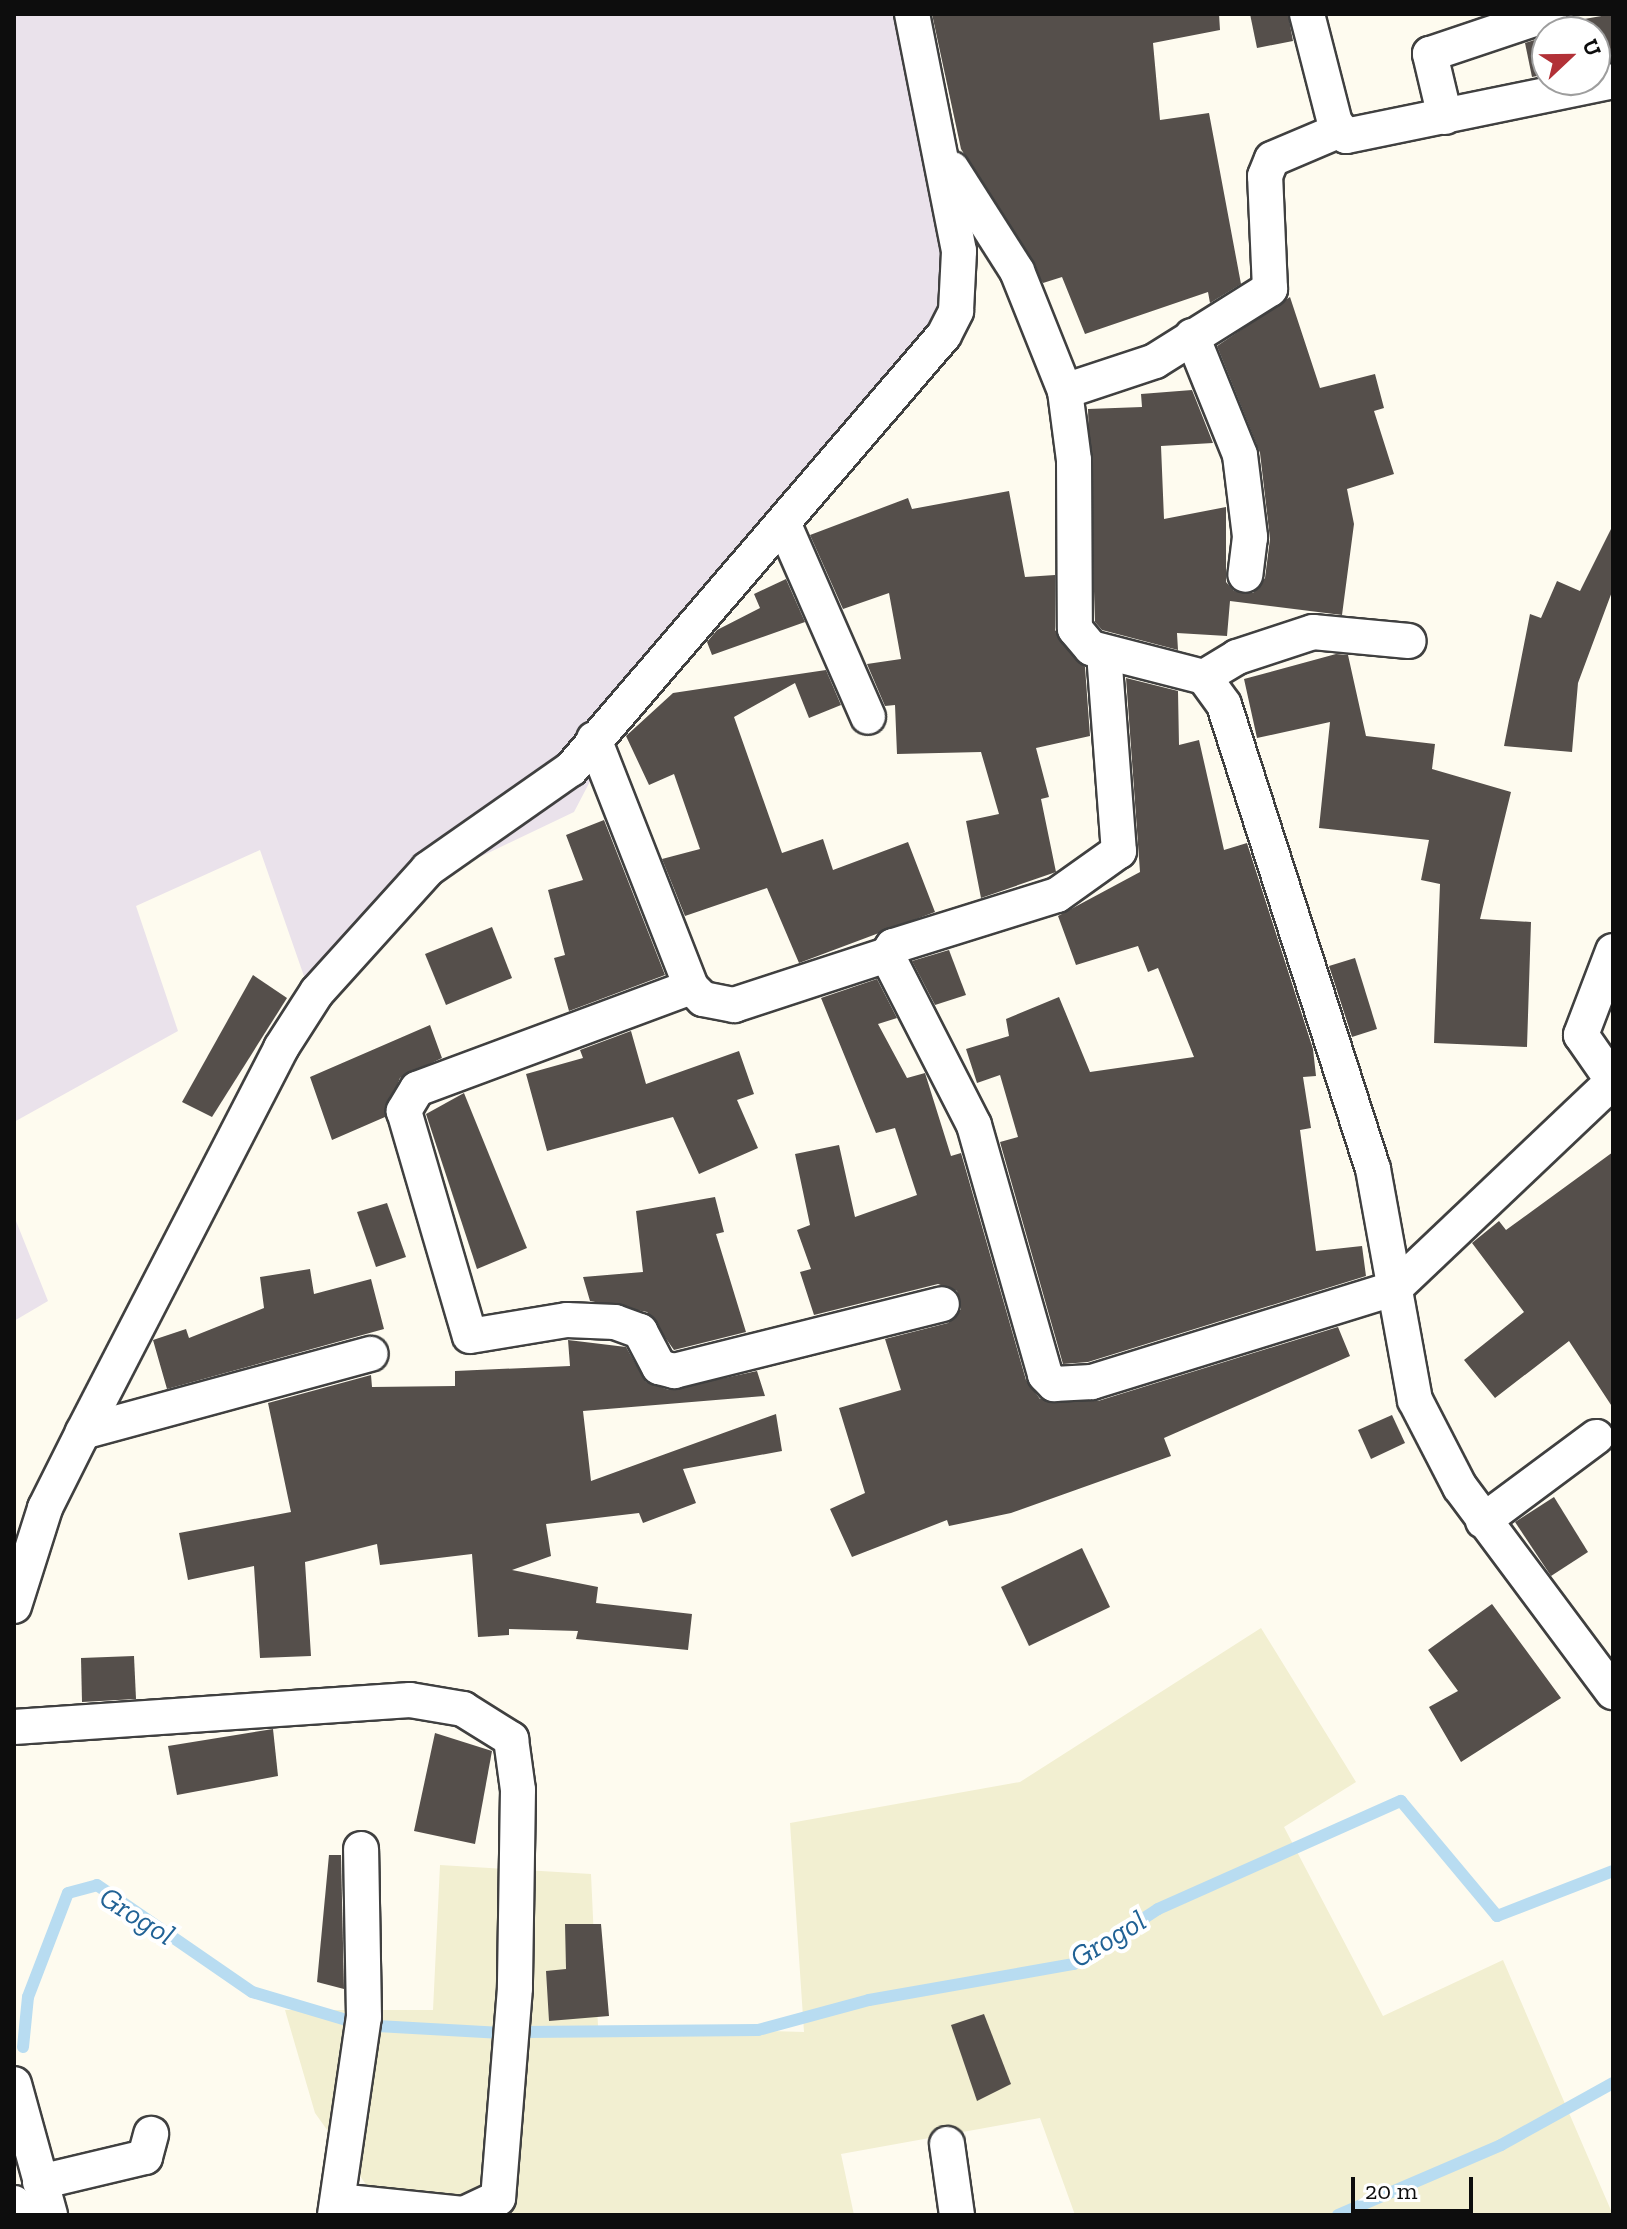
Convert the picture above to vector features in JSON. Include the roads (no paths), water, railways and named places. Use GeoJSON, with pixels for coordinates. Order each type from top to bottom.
{"type":"FeatureCollection","features":[{"type":"Feature","properties":{"kind":"street"},"geometry":{"type":"LineString","coordinates":[[14,1606],[45,1508],[281,1048],[317,992],[428,869],[550,789],[785,527],[924,361],[956,311],[959,251],[912,14]]}},
{"type":"Feature","properties":{"kind":"street"},"geometry":{"type":"LineString","coordinates":[[1307,14],[1338,131]]}},
{"type":"Feature","properties":{"kind":"street"},"geometry":{"type":"LineString","coordinates":[[1445,117],[1430,54],[1549,14]]}},
{"type":"Feature","properties":{"kind":"street"},"geometry":{"type":"LineString","coordinates":[[1065,391],[1141,367],[1270,289],[1265,176],[1272,159],[1338,131],[1365,137],[1613,81]]}},
{"type":"Feature","properties":{"kind":"street"},"geometry":{"type":"LineString","coordinates":[[942,155],[1017,271],[1065,391],[1074,460],[1073,616],[1081,640],[1104,653],[1204,677],[1237,657],[1313,632],[1409,641]]}},
{"type":"Feature","properties":{"kind":"street"},"geometry":{"type":"LineString","coordinates":[[1192,336],[1240,455],[1250,537],[1245,575]]}},
{"type":"Feature","properties":{"kind":"street"},"geometry":{"type":"LineString","coordinates":[[785,527],[868,717]]}},
{"type":"Feature","properties":{"kind":"street"},"geometry":{"type":"LineString","coordinates":[[594,739],[691,987],[719,1006],[734,1005],[887,955],[893,946],[1057,895],[1119,851],[1104,653]]}},
{"type":"Feature","properties":{"kind":"street"},"geometry":{"type":"LineString","coordinates":[[1204,677],[1241,747],[1331,1028],[1375,1179],[1415,1400],[1483,1521],[1613,1692]]}},
{"type":"Feature","properties":{"kind":"street"},"geometry":{"type":"LineString","coordinates":[[887,955],[974,1125],[1020,1265],[1041,1360],[1054,1384],[1092,1382],[1395,1288],[1613,1081],[1585,1045],[1581,1026],[1613,951]]}},
{"type":"Feature","properties":{"kind":"street"},"geometry":{"type":"LineString","coordinates":[[691,987],[442,1074],[417,1089],[404,1111],[470,1336],[567,1320],[615,1322],[640,1331],[659,1367],[674,1371],[942,1304]]}},
{"type":"Feature","properties":{"kind":"street"},"geometry":{"type":"LineString","coordinates":[[83,1432],[371,1354]]}},
{"type":"Feature","properties":{"kind":"street"},"geometry":{"type":"LineString","coordinates":[[1483,1521],[1596,1437]]}},
{"type":"Feature","properties":{"kind":"street"},"geometry":{"type":"LineString","coordinates":[[14,1727],[410,1700],[463,1709],[511,1739],[518,1790],[515,1988],[498,2198],[463,2214],[338,2208],[364,2017],[361,1849]]}},
{"type":"Feature","properties":{"kind":"street"},"geometry":{"type":"LineString","coordinates":[[14,2084],[50,2215]]}},
{"type":"Feature","properties":{"kind":"street"},"geometry":{"type":"LineString","coordinates":[[40,2182],[145,2157],[151,2134]]}},
{"type":"Feature","properties":{"kind":"street"},"geometry":{"type":"LineString","coordinates":[[947,2144],[957,2215]]}},
{"type":"Feature","properties":{"kind":"street"},"geometry":{"type":"LineString","coordinates":[[14,2203],[18,2215]]}},
{"type":"Feature","properties":{"kind":"waterway","name":"Grogol"},"geometry":{"type":"LineString","coordinates":[[524,2032],[758,2030],[869,2000],[1074,1964],[1158,1909],[1401,1801],[1497,1916],[1613,1871]]}},
{"type":"Feature","properties":{"kind":"waterway","name":"Grogol"},"geometry":{"type":"LineString","coordinates":[[23,2047],[28,1997],[68,1893],[97,1885],[252,1992],[350,2021]]}},
{"type":"Feature","properties":{"kind":"waterway","name":"Grogol"},"geometry":{"type":"LineString","coordinates":[[377,2026],[502,2033]]}},
{"type":"Feature","properties":{"kind":"waterway","name":"Grogol"},"geometry":{"type":"LineString","coordinates":[[1338,2215],[1501,2145],[1613,2083]]}}]}
